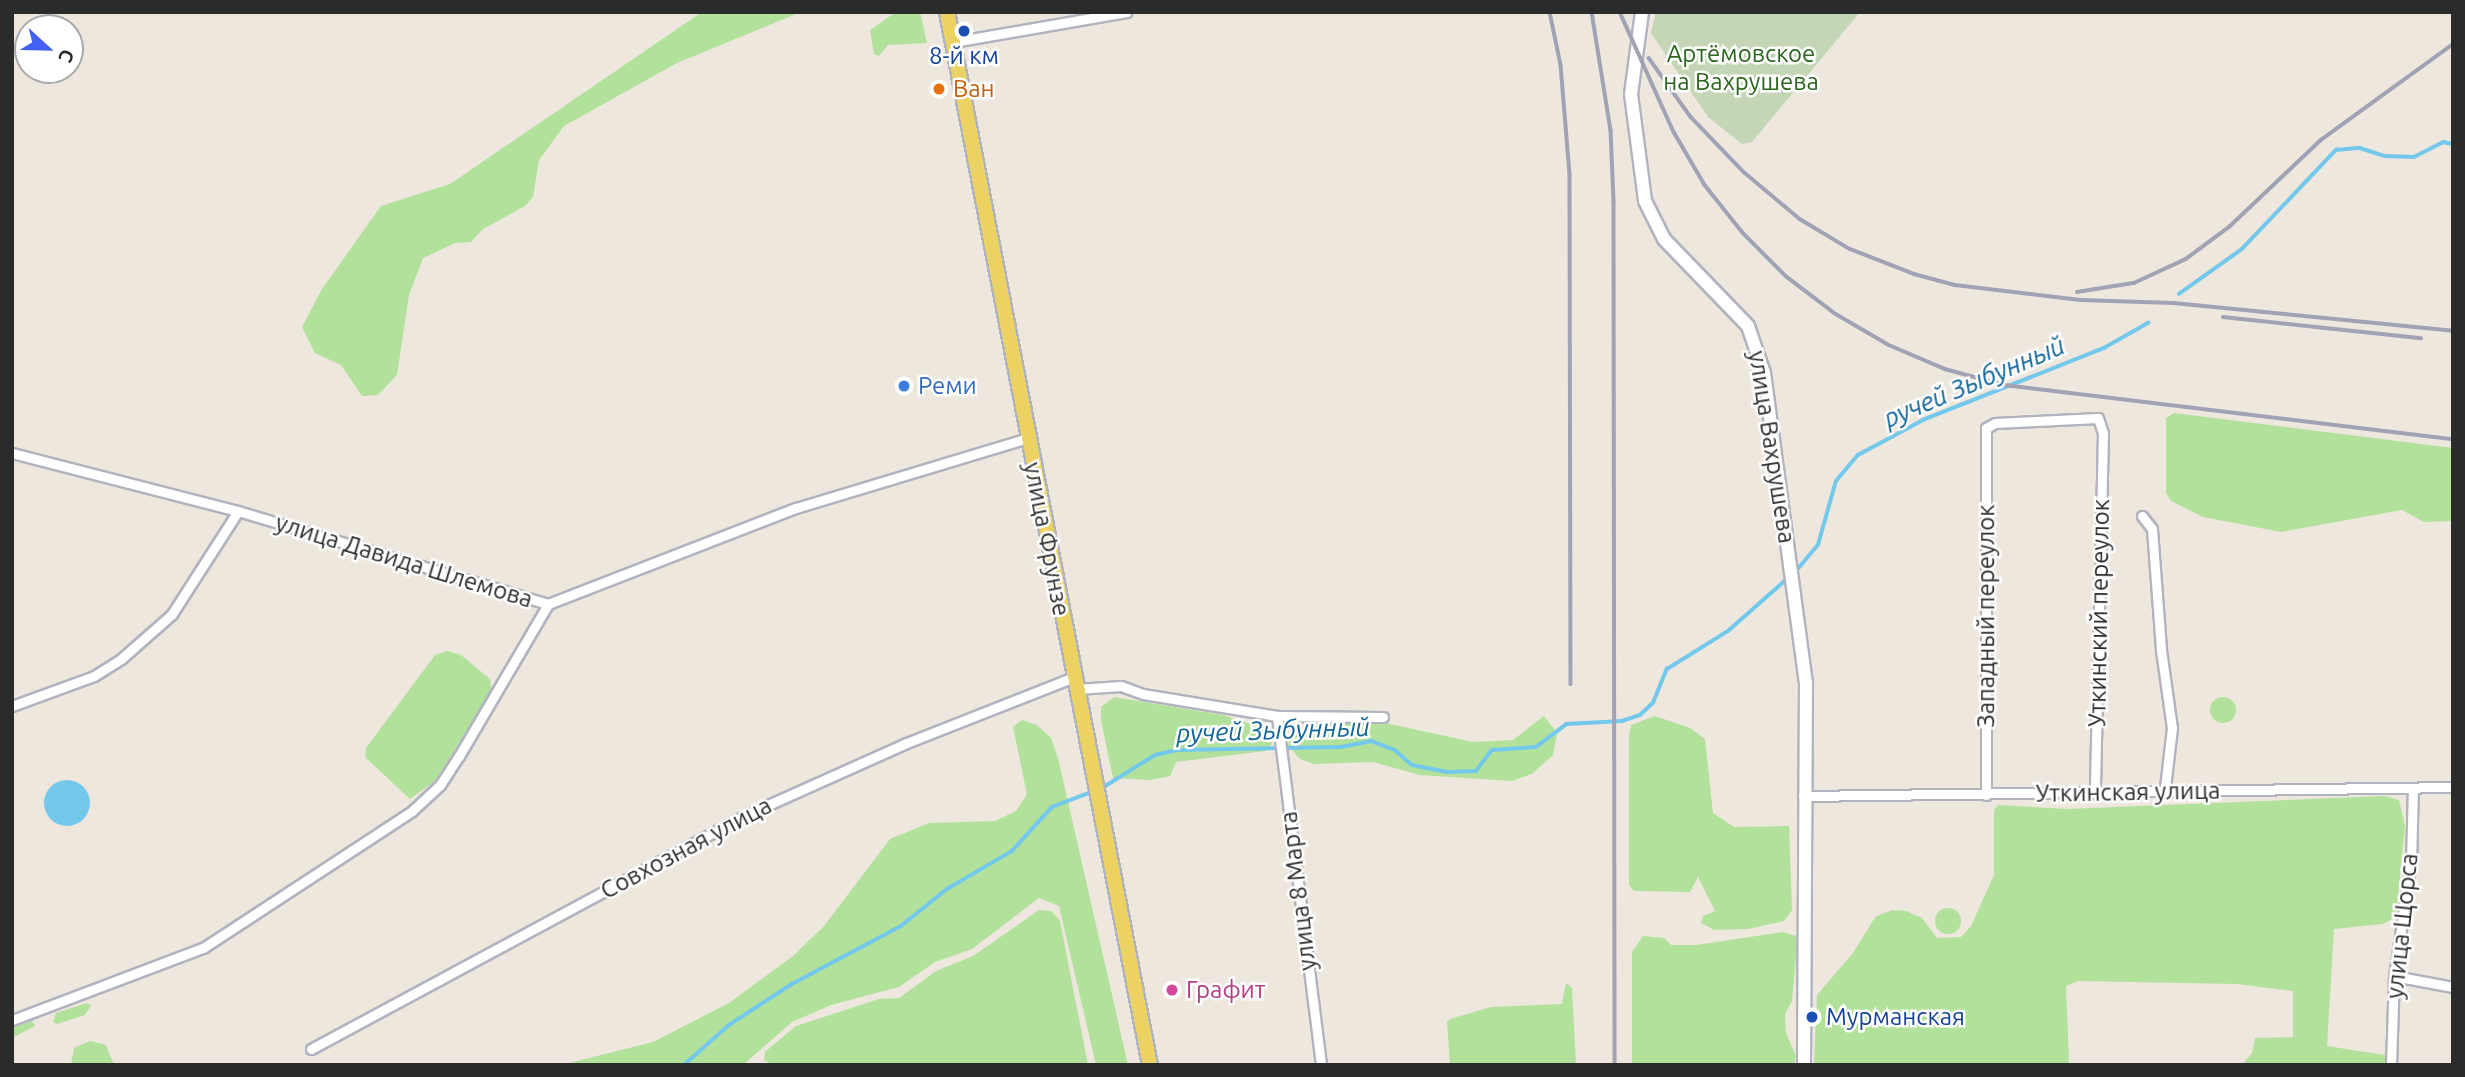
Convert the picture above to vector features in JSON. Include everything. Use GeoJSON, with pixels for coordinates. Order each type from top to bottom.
{"type":"FeatureCollection","features":[{"type":"Feature","properties":{"kind":"main road","name":"улица Фрунзе"},"geometry":{"type":"LineString","coordinates":[[947,12],[1150,1065]]}},
{"type":"Feature","properties":{"kind":"main road","name":"улица Вахрушева"},"geometry":{"type":"LineString","coordinates":[[1642,12],[1631,94],[1645,201],[1664,239],[1735,309],[1758,347],[1806,682],[1803,796],[1804,1065]]}},
{"type":"Feature","properties":{"kind":"street"},"geometry":{"type":"LineString","coordinates":[[953,42],[1126,12]]}},
{"type":"Feature","properties":{"kind":"street","name":"Уткинский переулок"},"geometry":{"type":"LineString","coordinates":[[1985,437],[1986,428],[1995,423],[2098,418],[2103,433],[2095,793]]}},
{"type":"Feature","properties":{"kind":"street","name":"Западный переулок"},"geometry":{"type":"LineString","coordinates":[[1985,437],[1986,795]]}},
{"type":"Feature","properties":{"kind":"street","name":"улица Давида Шлемова"},"geometry":{"type":"LineString","coordinates":[[12,453],[238,511],[548,604],[796,508],[1028,438]]}},
{"type":"Feature","properties":{"kind":"street"},"geometry":{"type":"LineString","coordinates":[[12,706],[94,676],[121,659],[172,614],[238,511]]}},
{"type":"Feature","properties":{"kind":"street"},"geometry":{"type":"LineString","coordinates":[[2142,516],[2152,529],[2161,650],[2172,727],[2165,789]]}},
{"type":"Feature","properties":{"kind":"street"},"geometry":{"type":"LineString","coordinates":[[12,1020],[144,974],[203,948],[412,811],[440,785],[548,604]]}},
{"type":"Feature","properties":{"kind":"street"},"geometry":{"type":"LineString","coordinates":[[1075,683],[1121,686],[1143,694],[1277,716],[1383,717]]}},
{"type":"Feature","properties":{"kind":"street","name":"Совхозная улица"},"geometry":{"type":"LineString","coordinates":[[311,1049],[750,813],[904,744],[1075,683]]}},
{"type":"Feature","properties":{"kind":"street","name":"улица 8 Марта"},"geometry":{"type":"LineString","coordinates":[[1277,716],[1321,1065]]}},
{"type":"Feature","properties":{"kind":"street","name":"Уткинская улица"},"geometry":{"type":"LineString","coordinates":[[1803,796],[2453,787]]}},
{"type":"Feature","properties":{"kind":"street","name":"улица Щорса"},"geometry":{"type":"LineString","coordinates":[[2391,1065],[2394,976],[2411,862],[2413,788]]}},
{"type":"Feature","properties":{"kind":"street"},"geometry":{"type":"LineString","coordinates":[[2394,976],[2453,987]]}},
{"type":"Feature","properties":{"kind":"green space"},"geometry":{"type":"Polygon","coordinates":[[[702,12],[801,12],[677,63],[564,126],[539,160],[533,197],[525,206],[483,229],[471,242],[455,243],[423,258],[409,295],[397,375],[378,395],[362,396],[341,365],[315,353],[302,327],[322,289],[381,206],[450,184],[702,12]]]}},
{"type":"Feature","properties":{"kind":"green space"},"geometry":{"type":"Polygon","coordinates":[[[896,12],[920,12],[927,43],[888,45],[879,56],[874,54],[870,30],[896,12]]]}},
{"type":"Feature","properties":{"kind":"green space","name":"Артёмовское на Вахрушева"},"geometry":{"type":"Polygon","coordinates":[[[1656,12],[1860,12],[1752,142],[1742,144],[1708,117],[1651,33],[1656,12]]]}},
{"type":"Feature","properties":{"kind":"green space"},"geometry":{"type":"Polygon","coordinates":[[[2174,413],[2453,448],[2453,521],[2424,522],[2402,510],[2281,532],[2203,517],[2171,501],[2166,493],[2166,418],[2174,413]]]}},
{"type":"Feature","properties":{"kind":"green space"},"geometry":{"type":"Polygon","coordinates":[[[447,651],[461,655],[490,679],[492,692],[435,781],[410,799],[365,757],[366,748],[435,655],[447,651]]]}},
{"type":"Feature","properties":{"kind":"green space"},"geometry":{"type":"Polygon","coordinates":[[[1114,697],[1223,715],[1266,729],[1272,744],[1265,751],[1176,762],[1170,776],[1150,780],[1113,778],[1101,720],[1101,707],[1114,697]]]}},
{"type":"Feature","properties":{"kind":"green space"},"geometry":{"type":"Polygon","coordinates":[[[2223,697],[2232,701],[2236,710],[2232,719],[2223,723],[2214,719],[2210,710],[2214,701],[2223,697]]]}},
{"type":"Feature","properties":{"kind":"green space"},"geometry":{"type":"Polygon","coordinates":[[[1544,716],[1557,733],[1553,755],[1532,774],[1512,781],[1420,775],[1373,762],[1314,764],[1300,759],[1288,745],[1292,730],[1325,723],[1385,723],[1473,742],[1513,740],[1544,716]]]}},
{"type":"Feature","properties":{"kind":"green space"},"geometry":{"type":"Polygon","coordinates":[[[1655,716],[1690,728],[1705,739],[1713,813],[1734,827],[1789,826],[1792,910],[1784,921],[1748,929],[1714,930],[1701,923],[1703,916],[1715,911],[1698,877],[1690,892],[1634,891],[1629,885],[1629,736],[1631,725],[1655,716]]]}},
{"type":"Feature","properties":{"kind":"green space"},"geometry":{"type":"Polygon","coordinates":[[[1022,720],[1037,725],[1051,738],[1058,758],[1128,1065],[1096,1065],[1059,906],[1039,898],[972,949],[935,962],[899,987],[831,1005],[792,1022],[743,1065],[561,1065],[653,1042],[729,1003],[793,956],[824,926],[890,839],[929,823],[995,821],[1016,811],[1027,794],[1013,727],[1022,720]]]}},
{"type":"Feature","properties":{"kind":"green space"},"geometry":{"type":"Polygon","coordinates":[[[2385,796],[2399,800],[2405,826],[2396,917],[2383,924],[2334,929],[2327,1046],[2385,1055],[2386,1065],[2242,1065],[2252,1053],[2255,1038],[2293,1037],[2293,991],[2237,984],[2078,981],[2066,986],[2069,1065],[1814,1065],[1817,995],[1853,953],[1876,916],[1893,910],[1906,911],[1922,918],[1937,938],[1961,937],[1971,926],[1994,875],[1994,810],[1998,805],[2067,809],[2385,796]]]}},
{"type":"Feature","properties":{"kind":"green space"},"geometry":{"type":"Polygon","coordinates":[[[1948,908],[1957,912],[1961,921],[1957,930],[1948,934],[1939,930],[1935,921],[1939,912],[1948,908]]]}},
{"type":"Feature","properties":{"kind":"green space"},"geometry":{"type":"Polygon","coordinates":[[[1039,910],[1051,911],[1060,921],[1088,1065],[774,1065],[764,1060],[765,1052],[796,1026],[879,999],[899,998],[936,971],[973,956],[1039,910]]]}},
{"type":"Feature","properties":{"kind":"green space"},"geometry":{"type":"Polygon","coordinates":[[[1783,932],[1796,936],[1797,946],[1792,1001],[1785,1014],[1786,1033],[1796,1056],[1794,1065],[1632,1065],[1632,952],[1643,936],[1664,938],[1671,945],[1696,945],[1783,932]]]}},
{"type":"Feature","properties":{"kind":"green space"},"geometry":{"type":"Polygon","coordinates":[[[1566,983],[1572,988],[1576,1065],[1450,1065],[1447,1022],[1450,1019],[1491,1007],[1562,1004],[1566,983]]]}},
{"type":"Feature","properties":{"kind":"green space"},"geometry":{"type":"Polygon","coordinates":[[[87,1003],[91,1006],[85,1015],[57,1024],[53,1022],[56,1013],[87,1003]]]}},
{"type":"Feature","properties":{"kind":"green space"},"geometry":{"type":"Polygon","coordinates":[[[32,1021],[35,1026],[12,1038],[12,1028],[32,1021]]]}},
{"type":"Feature","properties":{"kind":"green space"},"geometry":{"type":"Polygon","coordinates":[[[90,1041],[106,1045],[114,1065],[71,1065],[74,1048],[90,1041]]]}},
{"type":"Feature","properties":{"kind":"water"},"geometry":{"type":"Polygon","coordinates":[[[67,780],[83,787],[90,803],[83,819],[67,826],[51,819],[44,803],[51,787],[67,780]]]}},
{"type":"Feature","properties":{"kind":"waterway","name":"ручей Зыбунный"},"geometry":{"type":"LineString","coordinates":[[2179,294],[2242,249],[2336,150],[2360,148],[2385,156],[2414,157],[2443,142],[2453,144]]}},
{"type":"Feature","properties":{"kind":"waterway","name":"ручей Зыбунный"},"geometry":{"type":"LineString","coordinates":[[1796,571],[1818,545],[1836,481],[1858,455],[1923,420],[2104,348],[2148,323]]}},
{"type":"Feature","properties":{"kind":"waterway","name":"ручей Зыбунный"},"geometry":{"type":"LineString","coordinates":[[1099,790],[1155,755],[1176,750],[1341,747],[1371,741],[1395,750],[1412,765],[1447,772],[1476,771],[1492,750],[1536,747],[1566,724],[1622,721],[1640,715],[1653,703],[1667,669],[1728,631],[1787,579]]}},
{"type":"Feature","properties":{"kind":"waterway","name":"ручей Зыбунный"},"geometry":{"type":"LineString","coordinates":[[684,1065],[729,1025],[792,984],[901,926],[947,889],[1012,851],[1052,807],[1092,792]]}},
{"type":"Feature","properties":{"kind":"railway"},"geometry":{"type":"LineString","coordinates":[[1550,12],[1561,65],[1570,175],[1571,684]]}},
{"type":"Feature","properties":{"kind":"railway"},"geometry":{"type":"LineString","coordinates":[[1592,12],[1611,130],[1614,201],[1615,1065]]}},
{"type":"Feature","properties":{"kind":"railway"},"geometry":{"type":"LineString","coordinates":[[1620,12],[1674,132],[1705,185],[1743,233],[1787,277],[1836,314],[1889,345],[1945,369],[2004,385],[2453,439]]}},
{"type":"Feature","properties":{"kind":"railway"},"geometry":{"type":"LineString","coordinates":[[2077,292],[2134,283],[2186,259],[2229,227],[2321,140],[2453,44]]}},
{"type":"Feature","properties":{"kind":"railway"},"geometry":{"type":"LineString","coordinates":[[1649,58],[1691,117],[1744,172],[1800,219],[1850,249],[1914,274],[1955,285],[2080,300],[2174,303],[2453,331]]}},
{"type":"Feature","properties":{"kind":"railway"},"geometry":{"type":"LineString","coordinates":[[2223,317],[2421,338]]}},
{"type":"Feature","properties":{"kind":"place","name":"8-й км"},"geometry":{"type":"Point","coordinates":[964,31]}},
{"type":"Feature","properties":{"kind":"place","name":"Ван"},"geometry":{"type":"Point","coordinates":[939,89]}},
{"type":"Feature","properties":{"kind":"place","name":"Реми"},"geometry":{"type":"Point","coordinates":[904,386]}},
{"type":"Feature","properties":{"kind":"place","name":"Графит"},"geometry":{"type":"Point","coordinates":[1172,990]}},
{"type":"Feature","properties":{"kind":"place","name":"Мурманская"},"geometry":{"type":"Point","coordinates":[1812,1017]}}]}
